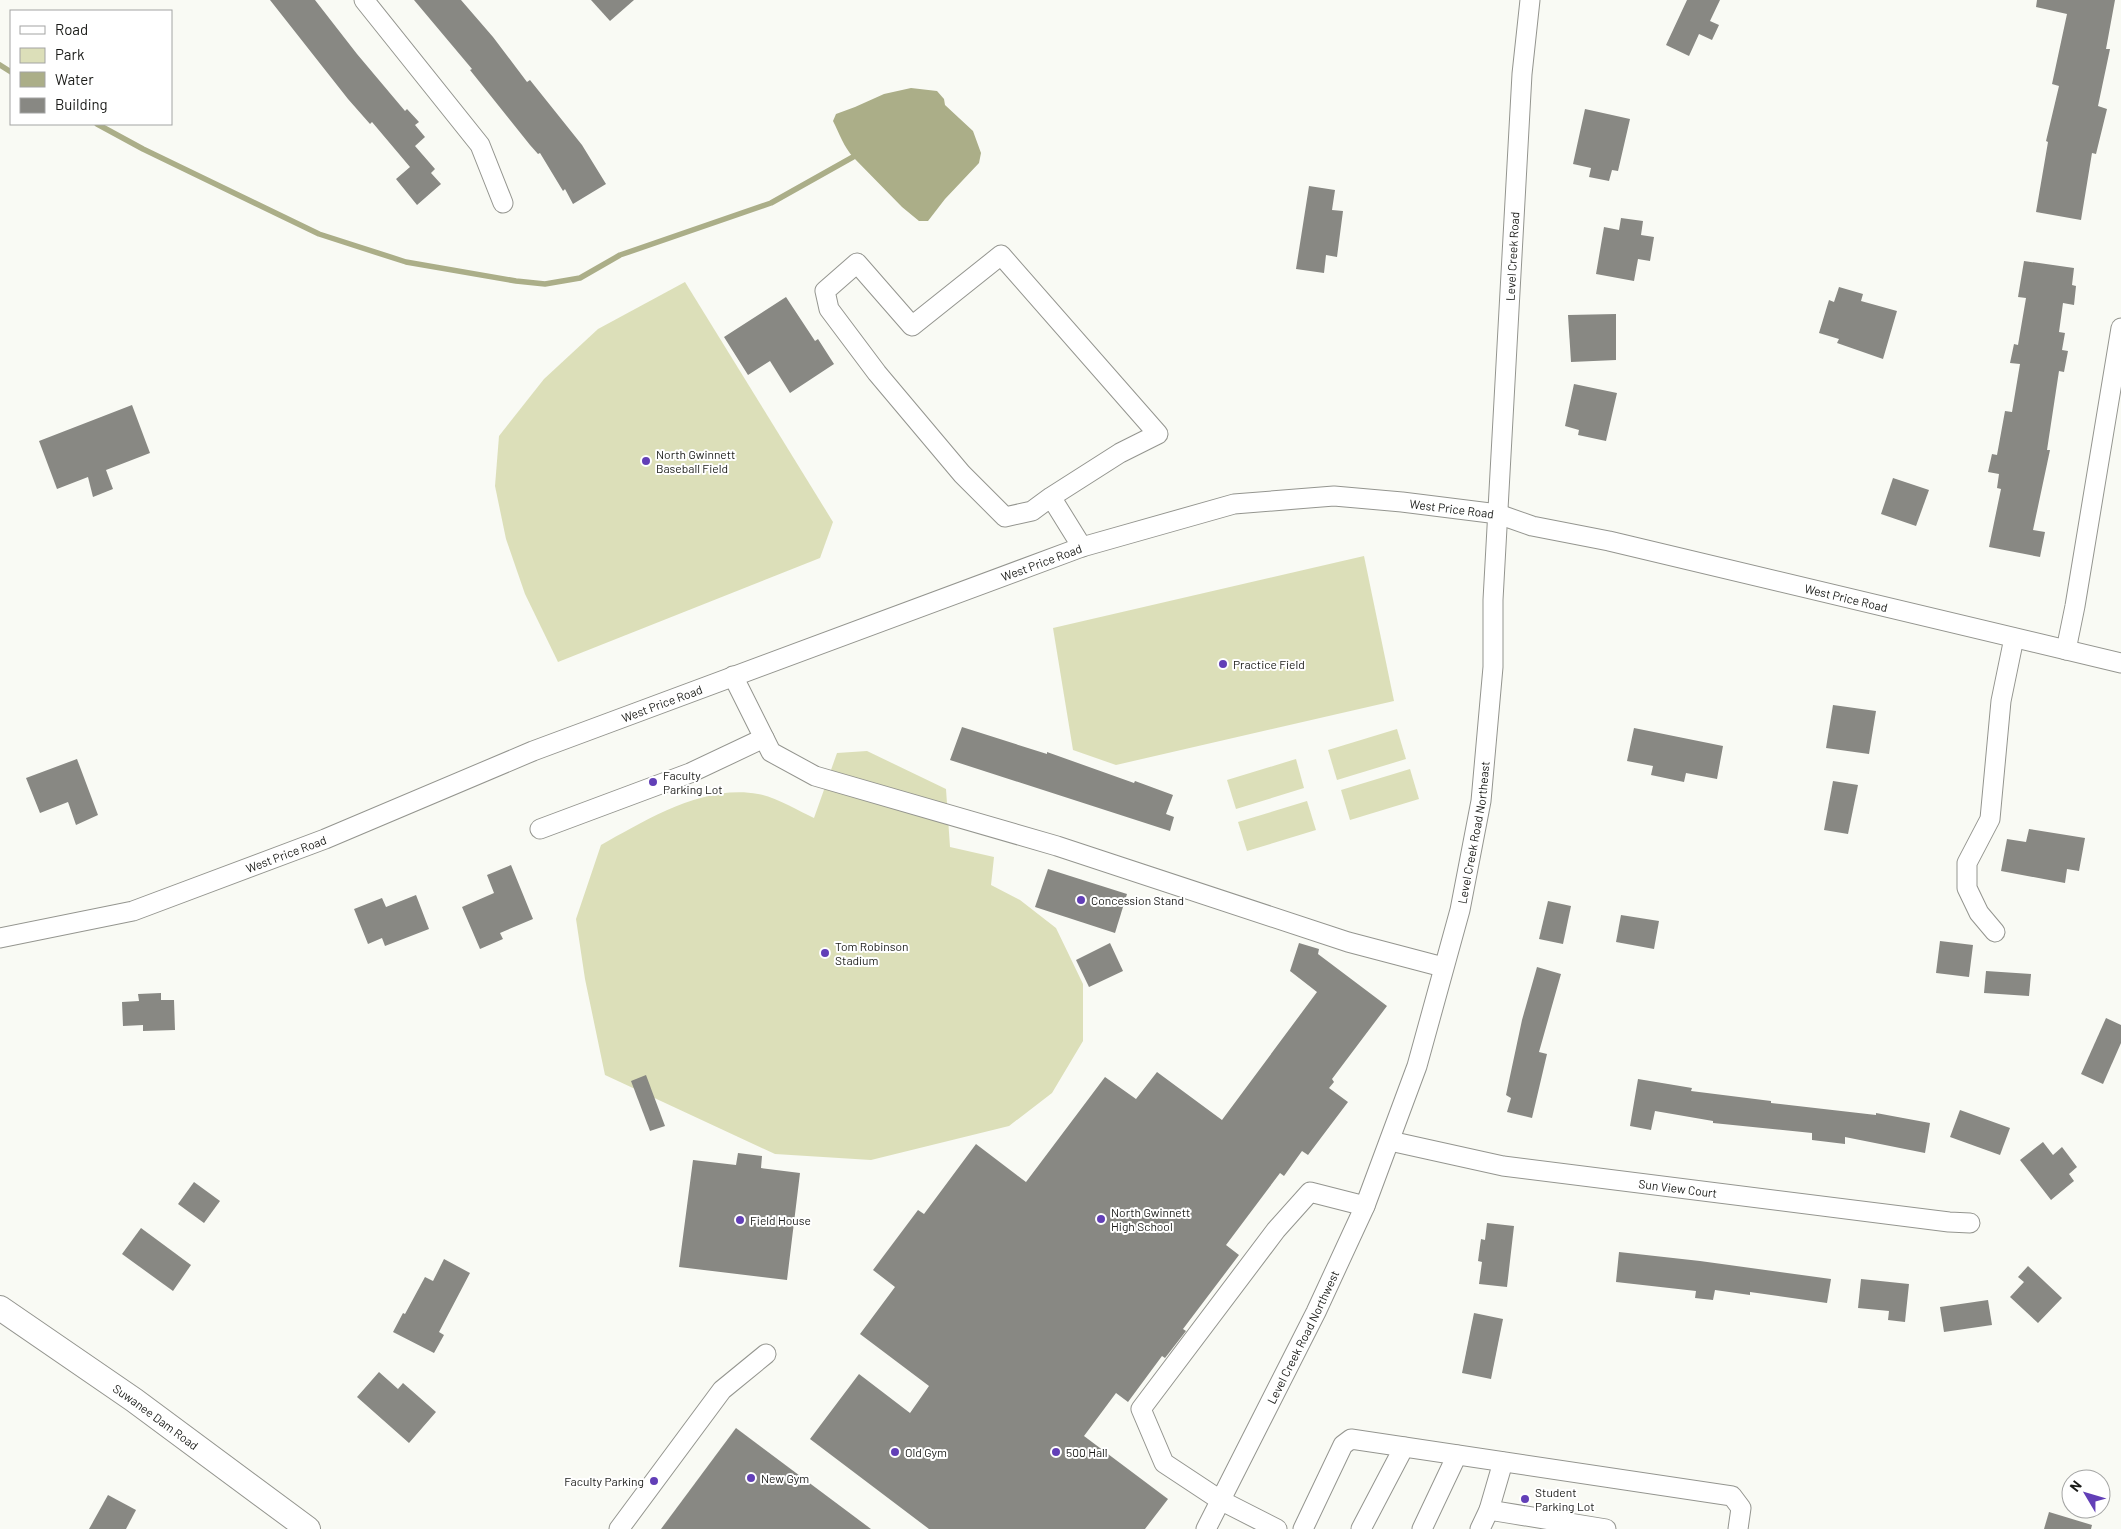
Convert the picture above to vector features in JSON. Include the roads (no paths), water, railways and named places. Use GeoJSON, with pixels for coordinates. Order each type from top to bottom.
{"type":"FeatureCollection","features":[{"type":"Feature","properties":{"kind":"main road","name":"Suwanee Dam Road"},"geometry":{"type":"LineString","coordinates":[[0,1308],[134,1400],[308,1529]]}},
{"type":"Feature","properties":{"kind":"street"},"geometry":{"type":"LineString","coordinates":[[364,0],[480,145],[503,203]]}},
{"type":"Feature","properties":{"kind":"street","name":"Level Creek Road"},"geometry":{"type":"LineString","coordinates":[[1498,514],[1522,74],[1530,0]]}},
{"type":"Feature","properties":{"kind":"street"},"geometry":{"type":"LineString","coordinates":[[1001,255],[1158,434],[1120,452],[1051,497],[1032,511],[1005,516],[962,474],[877,373],[828,310],[825,291],[857,263],[912,326],[1001,255]]}},
{"type":"Feature","properties":{"kind":"street"},"geometry":{"type":"LineString","coordinates":[[2066,650],[2121,328]]}},
{"type":"Feature","properties":{"kind":"street","name":"West Price Road"},"geometry":{"type":"LineString","coordinates":[[0,938],[133,911],[325,838],[533,751],[733,676],[1082,547],[1234,504],[1334,496],[1498,514],[1532,526],[1609,541],[2121,663]]}},
{"type":"Feature","properties":{"kind":"street"},"geometry":{"type":"LineString","coordinates":[[1051,497],[1082,547]]}},
{"type":"Feature","properties":{"kind":"street","name":"Level Creek Road Northeast"},"geometry":{"type":"LineString","coordinates":[[1390,1141],[1417,1066],[1460,910],[1481,801],[1493,666],[1493,600],[1498,514]]}},
{"type":"Feature","properties":{"kind":"street"},"geometry":{"type":"LineString","coordinates":[[1995,932],[1979,913],[1967,888],[1967,863],[1990,819],[2001,701],[2014,638]]}},
{"type":"Feature","properties":{"kind":"street"},"geometry":{"type":"LineString","coordinates":[[733,676],[771,752],[814,776],[1057,846],[1348,942],[1444,967]]}},
{"type":"Feature","properties":{"kind":"street"},"geometry":{"type":"LineString","coordinates":[[540,829],[690,773],[764,738]]}},
{"type":"Feature","properties":{"kind":"street","name":"Level Creek Road Northwest"},"geometry":{"type":"LineString","coordinates":[[1206,1529],[1316,1312],[1365,1206],[1390,1141]]}},
{"type":"Feature","properties":{"kind":"street","name":"Sun View Court"},"geometry":{"type":"LineString","coordinates":[[1390,1141],[1503,1166],[1949,1222],[1970,1223]]}},
{"type":"Feature","properties":{"kind":"street"},"geometry":{"type":"LineString","coordinates":[[1277,1529],[1220,1500],[1164,1463],[1141,1409],[1276,1230],[1310,1192],[1365,1206]]}},
{"type":"Feature","properties":{"kind":"street"},"geometry":{"type":"LineString","coordinates":[[619,1529],[722,1390],[766,1354]]}},
{"type":"Feature","properties":{"kind":"street"},"geometry":{"type":"LineString","coordinates":[[1303,1529],[1343,1445],[1351,1439],[1732,1496],[1742,1508],[1738,1529]]}},
{"type":"Feature","properties":{"kind":"street"},"geometry":{"type":"LineString","coordinates":[[1361,1529],[1404,1447]]}},
{"type":"Feature","properties":{"kind":"street"},"geometry":{"type":"LineString","coordinates":[[1422,1529],[1456,1455]]}},
{"type":"Feature","properties":{"kind":"street"},"geometry":{"type":"LineString","coordinates":[[1480,1529],[1489,1510],[1503,1462]]}},
{"type":"Feature","properties":{"kind":"street"},"geometry":{"type":"LineString","coordinates":[[1489,1510],[1606,1529]]}},
{"type":"Feature","properties":{"kind":"water"},"geometry":{"type":"Polygon","coordinates":[[[911,88],[937,91],[944,99],[945,105],[973,131],[981,153],[979,163],[945,199],[928,221],[919,221],[902,207],[853,157],[844,144],[833,121],[836,114],[884,94],[911,88]]]}},
{"type":"Feature","properties":{"kind":"waterway"},"geometry":{"type":"LineString","coordinates":[[0,65],[10,71]]}},
{"type":"Feature","properties":{"kind":"waterway"},"geometry":{"type":"LineString","coordinates":[[99,125],[143,149],[319,234],[406,262],[516,281],[545,284],[580,278],[620,255],[771,203],[853,157]]}},
{"type":"Feature","properties":{"kind":"place","name":"North Gwinnett Baseball Field"},"geometry":{"type":"Point","coordinates":[646,461]}},
{"type":"Feature","properties":{"kind":"place","name":"Practice Field"},"geometry":{"type":"Point","coordinates":[1223,664]}},
{"type":"Feature","properties":{"kind":"place","name":"Faculty Parking Lot"},"geometry":{"type":"Point","coordinates":[653,782]}},
{"type":"Feature","properties":{"kind":"place","name":"Concession Stand"},"geometry":{"type":"Point","coordinates":[1081,900]}},
{"type":"Feature","properties":{"kind":"place","name":"Tom Robinson Stadium"},"geometry":{"type":"Point","coordinates":[825,953]}},
{"type":"Feature","properties":{"kind":"place","name":"North Gwinnett High School"},"geometry":{"type":"Point","coordinates":[1101,1219]}},
{"type":"Feature","properties":{"kind":"place","name":"Field House"},"geometry":{"type":"Point","coordinates":[740,1220]}},
{"type":"Feature","properties":{"kind":"place","name":"Old Gym"},"geometry":{"type":"Point","coordinates":[895,1452]}},
{"type":"Feature","properties":{"kind":"place","name":"500 Hall"},"geometry":{"type":"Point","coordinates":[1056,1452]}},
{"type":"Feature","properties":{"kind":"place","name":"New Gym"},"geometry":{"type":"Point","coordinates":[751,1478]}},
{"type":"Feature","properties":{"kind":"place","name":"Faculty Parking"},"geometry":{"type":"Point","coordinates":[654,1481]}},
{"type":"Feature","properties":{"kind":"place","name":"Student Parking Lot"},"geometry":{"type":"Point","coordinates":[1525,1499]}}]}
